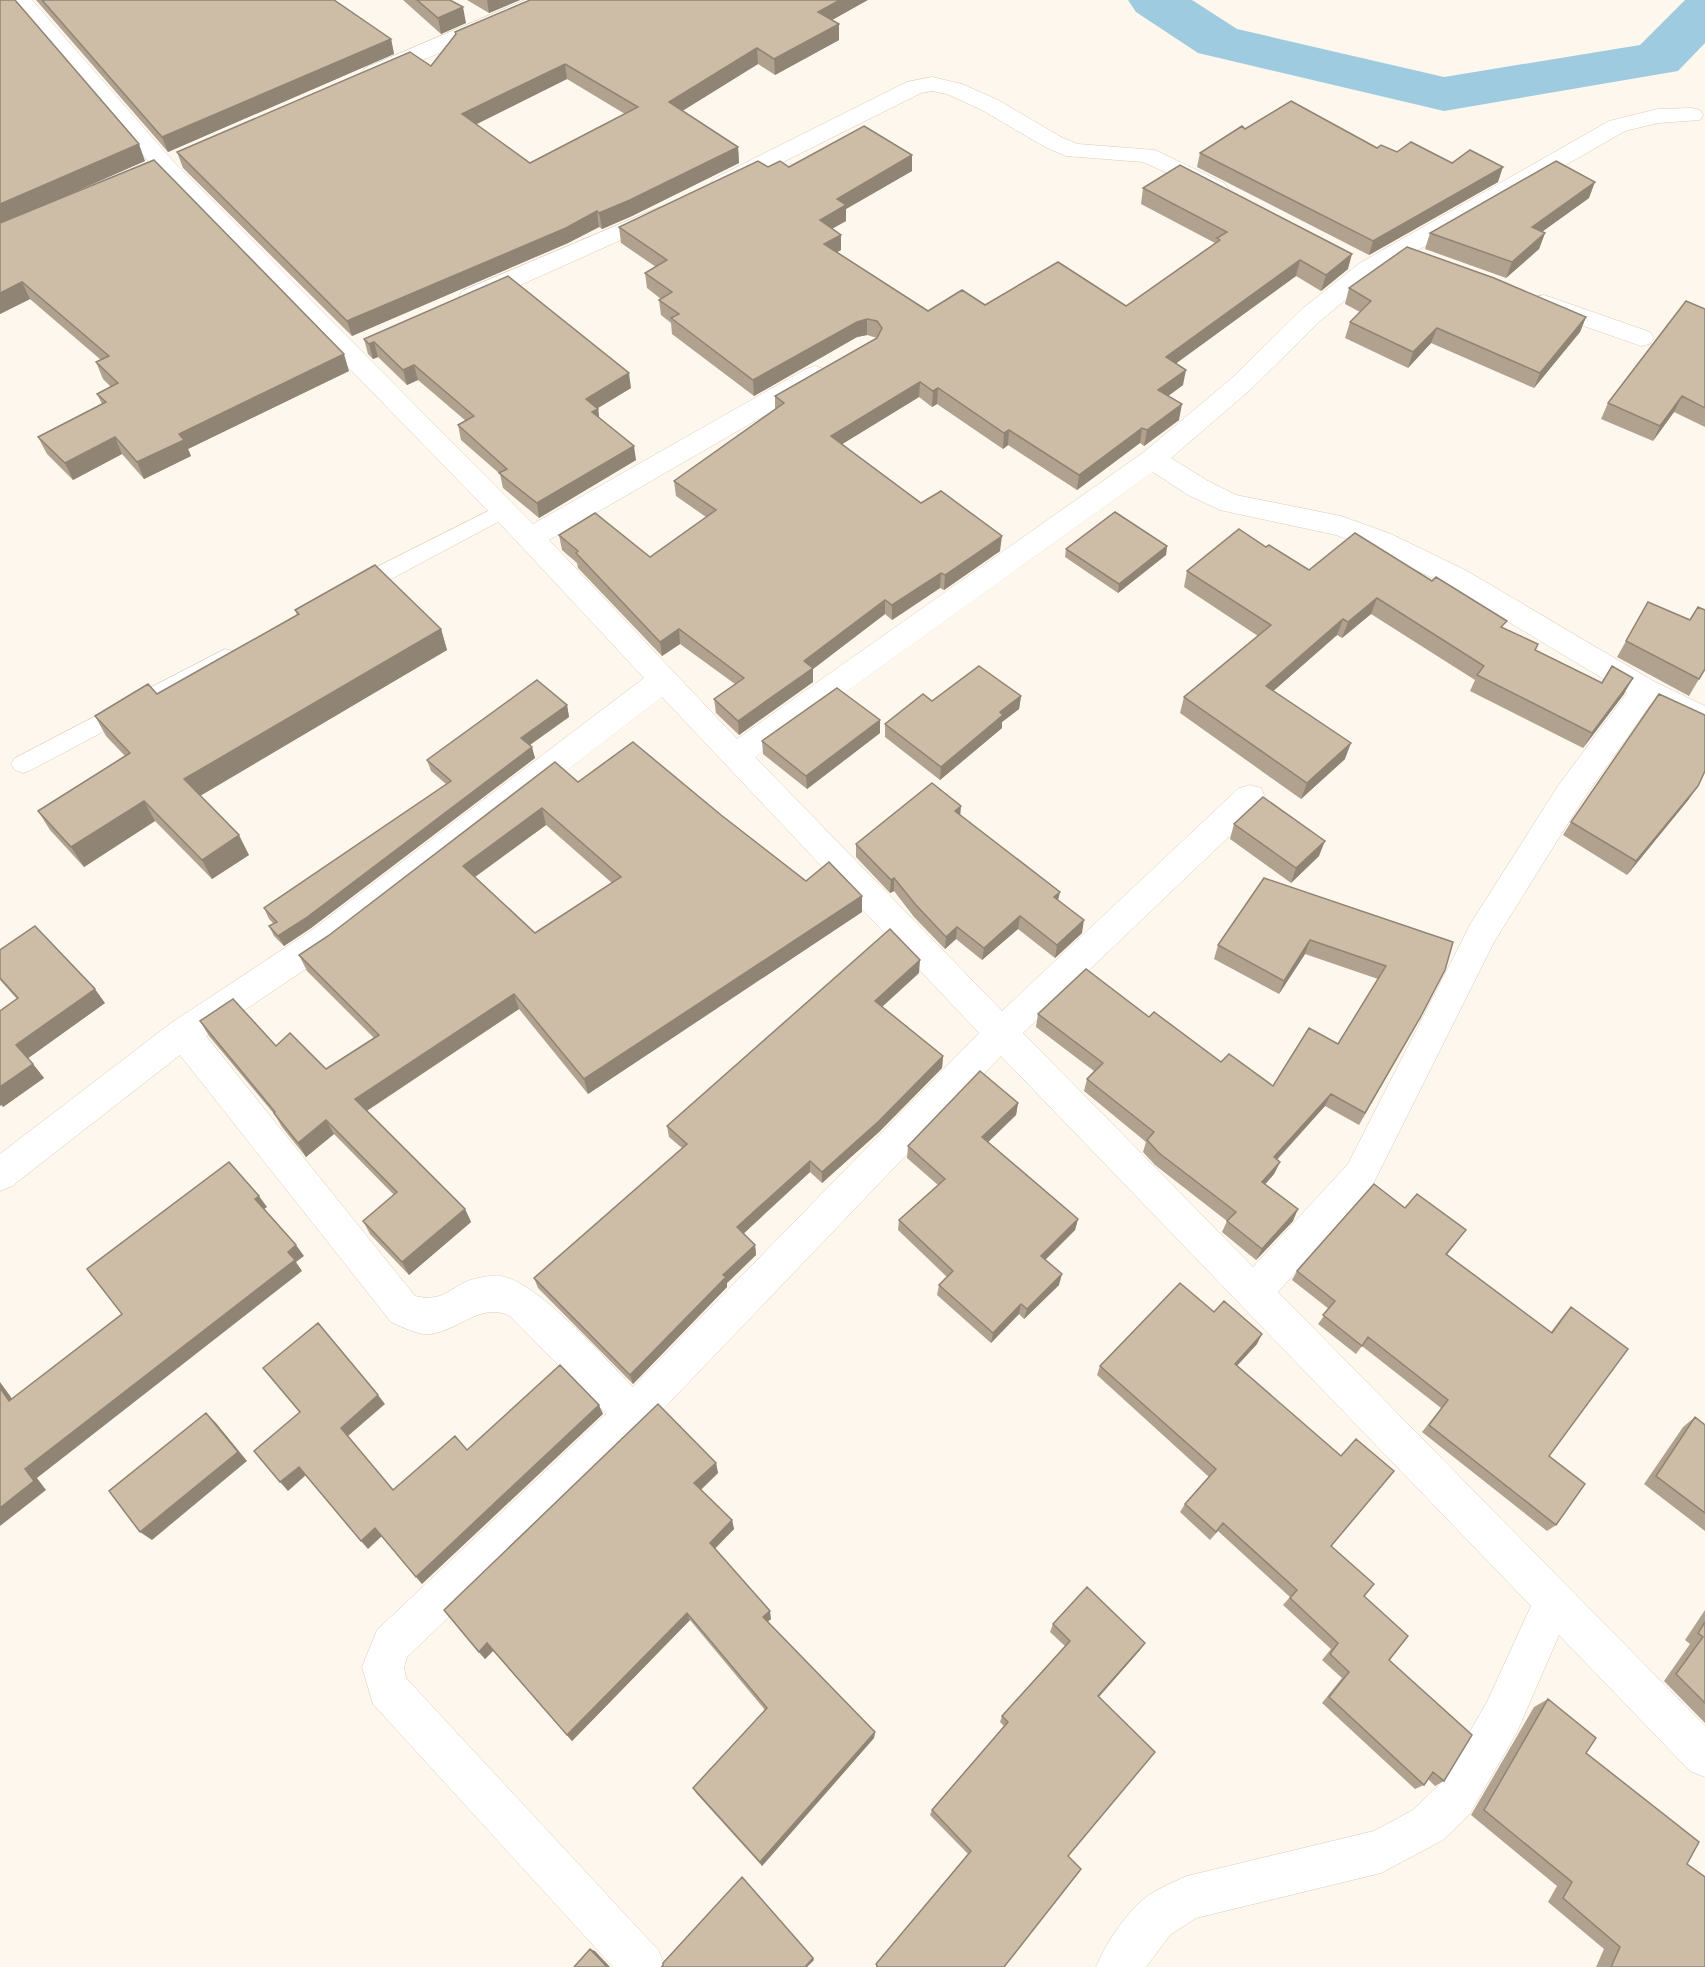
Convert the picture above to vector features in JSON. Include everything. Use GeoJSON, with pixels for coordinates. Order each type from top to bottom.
{"type":"FeatureCollection","features":[{"type":"Feature","properties":{"kind":"street"},"geometry":{"type":"LineString","coordinates":[[21,0],[164,165],[360,345],[504,510],[735,756],[1252,1293],[1705,1756]]}},
{"type":"Feature","properties":{"kind":"street"},"geometry":{"type":"LineString","coordinates":[[358,80],[543,0]]}},
{"type":"Feature","properties":{"kind":"street"},"geometry":{"type":"LineString","coordinates":[[467,12],[487,23]]}},
{"type":"Feature","properties":{"kind":"street"},"geometry":{"type":"LineString","coordinates":[[446,308],[641,224],[915,87],[933,84],[954,89],[990,105],[1053,142],[1074,151],[1147,155],[1236,199]]}},
{"type":"Feature","properties":{"kind":"street"},"geometry":{"type":"LineString","coordinates":[[735,756],[1153,459],[1241,384],[1311,315],[1359,263],[1399,250],[1617,126],[1658,116],[1692,115]]}},
{"type":"Feature","properties":{"kind":"street"},"geometry":{"type":"LineString","coordinates":[[1399,250],[1432,262]]}},
{"type":"Feature","properties":{"kind":"street"},"geometry":{"type":"LineString","coordinates":[[1520,294],[1641,338]]}},
{"type":"Feature","properties":{"kind":"street"},"geometry":{"type":"LineString","coordinates":[[530,538],[837,362]]}},
{"type":"Feature","properties":{"kind":"street"},"geometry":{"type":"LineString","coordinates":[[1153,459],[1198,488],[1230,503],[1341,526],[1381,541],[1457,578],[1646,690],[1705,718]]}},
{"type":"Feature","properties":{"kind":"street"},"geometry":{"type":"LineString","coordinates":[[0,1174],[183,1034],[323,940],[664,679]]}},
{"type":"Feature","properties":{"kind":"street"},"geometry":{"type":"LineString","coordinates":[[1252,1293],[1360,1174],[1482,933],[1569,795],[1646,690]]}},
{"type":"Feature","properties":{"kind":"street"},"geometry":{"type":"LineString","coordinates":[[643,1967],[388,1689],[383,1667],[391,1644],[633,1414],[1001,1033],[1251,797]]}},
{"type":"Feature","properties":{"kind":"street"},"geometry":{"type":"LineString","coordinates":[[183,1034],[404,1310],[429,1317],[451,1310],[477,1295],[501,1293],[523,1304],[633,1414]]}},
{"type":"Feature","properties":{"kind":"street"},"geometry":{"type":"LineString","coordinates":[[1118,1967],[1154,1919],[1187,1898],[1381,1851],[1428,1826],[1454,1800],[1502,1717],[1554,1602]]}},
{"type":"Feature","properties":{"kind":"lane"},"geometry":{"type":"LineString","coordinates":[[336,598],[504,510]]}},
{"type":"Feature","properties":{"kind":"lane"},"geometry":{"type":"LineString","coordinates":[[23,764],[242,648]]}},
{"type":"Feature","properties":{"kind":"building"},"geometry":{"type":"Polygon","coordinates":[[[0,0],[15,0],[139,144],[0,204],[0,0]]]}},
{"type":"Feature","properties":{"kind":"building"},"geometry":{"type":"Polygon","coordinates":[[[42,0],[334,0],[391,39],[162,137],[42,0]]]}},
{"type":"Feature","properties":{"kind":"building"},"geometry":{"type":"Polygon","coordinates":[[[417,0],[450,0],[463,7],[438,18],[417,0]]]}},
{"type":"Feature","properties":{"kind":"building"},"geometry":{"type":"Polygon","coordinates":[[[530,0],[840,0],[818,12],[839,24],[774,59],[757,48],[669,102],[738,147],[630,200],[599,213],[597,211],[566,228],[347,321],[177,152],[410,52],[431,66],[456,34],[455,32],[530,0]],[[565,64],[462,114],[530,163],[638,107],[565,64]]]}},
{"type":"Feature","properties":{"kind":"building"},"geometry":{"type":"Polygon","coordinates":[[[1291,101],[1377,148],[1381,145],[1397,152],[1411,142],[1452,163],[1470,150],[1503,167],[1373,241],[1200,153],[1242,126],[1245,129],[1291,101]]]}},
{"type":"Feature","properties":{"kind":"building"},"geometry":{"type":"Polygon","coordinates":[[[864,126],[912,155],[837,199],[846,205],[820,220],[841,235],[824,244],[928,311],[962,290],[985,305],[1058,262],[1126,306],[1220,240],[1217,238],[1227,232],[1143,188],[1180,165],[1352,254],[1326,275],[1300,260],[1166,357],[1186,370],[1158,390],[1182,404],[1147,430],[1142,428],[1079,475],[1009,430],[1004,433],[938,388],[933,391],[920,382],[831,436],[921,503],[941,491],[1002,536],[945,575],[941,573],[892,605],[885,600],[804,661],[813,668],[738,721],[714,699],[744,678],[679,629],[660,642],[576,553],[578,551],[559,535],[595,513],[650,557],[716,510],[674,481],[784,403],[775,396],[877,338],[882,328],[877,321],[867,319],[857,322],[753,380],[671,318],[679,314],[659,300],[672,292],[645,273],[667,260],[619,227],[758,161],[768,167],[780,161],[789,167],[864,126]]]}},
{"type":"Feature","properties":{"kind":"building"},"geometry":{"type":"Polygon","coordinates":[[[154,160],[344,354],[179,434],[184,440],[137,462],[115,437],[65,463],[38,437],[106,402],[97,394],[118,383],[96,362],[109,356],[22,282],[0,293],[0,223],[154,160]]]}},
{"type":"Feature","properties":{"kind":"building"},"geometry":{"type":"Polygon","coordinates":[[[1556,161],[1595,182],[1532,227],[1545,233],[1512,262],[1430,233],[1556,161]]]}},
{"type":"Feature","properties":{"kind":"building"},"geometry":{"type":"Polygon","coordinates":[[[1407,247],[1494,278],[1586,317],[1540,373],[1437,328],[1413,352],[1350,322],[1371,301],[1349,288],[1407,247]]]}},
{"type":"Feature","properties":{"kind":"building"},"geometry":{"type":"Polygon","coordinates":[[[508,276],[629,373],[586,399],[598,409],[592,412],[634,446],[537,503],[499,473],[507,469],[458,425],[474,416],[414,365],[403,370],[374,342],[369,344],[364,339],[508,276]]]}},
{"type":"Feature","properties":{"kind":"building"},"geometry":{"type":"Polygon","coordinates":[[[1686,301],[1705,309],[1705,408],[1682,396],[1660,426],[1608,403],[1686,301]]]}},
{"type":"Feature","properties":{"kind":"building"},"geometry":{"type":"Polygon","coordinates":[[[1115,512],[1167,546],[1119,584],[1066,549],[1115,512]]]}},
{"type":"Feature","properties":{"kind":"building"},"geometry":{"type":"Polygon","coordinates":[[[1239,529],[1266,547],[1269,545],[1309,570],[1355,533],[1432,581],[1436,577],[1507,621],[1501,627],[1538,644],[1535,650],[1602,683],[1612,666],[1633,678],[1592,733],[1477,675],[1484,666],[1377,598],[1348,622],[1343,619],[1266,686],[1351,743],[1307,783],[1184,697],[1271,625],[1187,571],[1239,529]]]}},
{"type":"Feature","properties":{"kind":"building"},"geometry":{"type":"Polygon","coordinates":[[[375,565],[441,629],[184,779],[239,835],[202,860],[144,801],[71,847],[38,811],[130,753],[95,716],[148,684],[157,694],[299,614],[295,610],[375,565]]]}},
{"type":"Feature","properties":{"kind":"building"},"geometry":{"type":"Polygon","coordinates":[[[1648,602],[1690,620],[1698,607],[1705,610],[1705,669],[1699,679],[1626,641],[1648,602]]]}},
{"type":"Feature","properties":{"kind":"building"},"geometry":{"type":"Polygon","coordinates":[[[979,666],[1021,696],[1000,712],[1003,715],[941,767],[885,724],[923,694],[932,701],[979,666]]]}},
{"type":"Feature","properties":{"kind":"building"},"geometry":{"type":"Polygon","coordinates":[[[537,680],[567,705],[521,738],[532,747],[306,918],[278,936],[269,926],[277,922],[264,908],[451,781],[427,760],[537,680]]]}},
{"type":"Feature","properties":{"kind":"building"},"geometry":{"type":"Polygon","coordinates":[[[837,688],[880,720],[806,776],[762,741],[837,688]]]}},
{"type":"Feature","properties":{"kind":"building"},"geometry":{"type":"Polygon","coordinates":[[[1659,694],[1705,715],[1705,771],[1698,786],[1636,861],[1571,822],[1659,694]]]}},
{"type":"Feature","properties":{"kind":"building"},"geometry":{"type":"Polygon","coordinates":[[[633,742],[806,881],[829,862],[862,896],[584,1079],[514,994],[355,1099],[465,1209],[402,1262],[363,1221],[397,1192],[326,1120],[298,1143],[200,1021],[233,999],[276,1046],[290,1033],[326,1069],[379,1035],[299,955],[328,936],[555,762],[578,782],[633,742]],[[542,808],[463,866],[535,933],[621,877],[542,808]]]}},
{"type":"Feature","properties":{"kind":"building"},"geometry":{"type":"Polygon","coordinates":[[[932,783],[961,806],[955,811],[1060,892],[1054,897],[1084,920],[1057,945],[1020,916],[984,948],[957,927],[946,937],[894,878],[891,880],[856,844],[932,783]]]}},
{"type":"Feature","properties":{"kind":"building"},"geometry":{"type":"Polygon","coordinates":[[[1263,797],[1325,841],[1296,868],[1234,824],[1263,797]]]}},
{"type":"Feature","properties":{"kind":"building"},"geometry":{"type":"Polygon","coordinates":[[[1264,878],[1453,942],[1445,970],[1365,1113],[1331,1094],[1274,1157],[1280,1162],[1262,1182],[1298,1209],[1262,1249],[1227,1221],[1236,1212],[1159,1153],[1147,1140],[1154,1132],[1087,1079],[1103,1063],[1038,1014],[1086,969],[1149,1017],[1154,1012],[1221,1062],[1229,1054],[1273,1086],[1309,1028],[1338,1044],[1386,966],[1310,940],[1284,981],[1218,945],[1264,878]]]}},
{"type":"Feature","properties":{"kind":"building"},"geometry":{"type":"Polygon","coordinates":[[[35,926],[95,989],[16,1045],[33,1064],[0,1087],[0,1011],[18,998],[0,978],[0,950],[35,926]]]}},
{"type":"Feature","properties":{"kind":"building"},"geometry":{"type":"Polygon","coordinates":[[[890,929],[920,960],[875,1001],[943,1056],[879,1121],[822,1172],[810,1161],[737,1227],[755,1245],[723,1275],[726,1277],[630,1375],[534,1278],[687,1144],[667,1126],[890,929]]]}},
{"type":"Feature","properties":{"kind":"building"},"geometry":{"type":"Polygon","coordinates":[[[980,1071],[1018,1103],[982,1137],[1078,1219],[1041,1256],[1062,1274],[1027,1309],[1021,1304],[993,1333],[939,1285],[953,1271],[899,1220],[945,1179],[908,1146],[980,1071]]]}},
{"type":"Feature","properties":{"kind":"building"},"geometry":{"type":"Polygon","coordinates":[[[229,1162],[259,1196],[255,1199],[296,1245],[288,1252],[295,1260],[25,1469],[34,1481],[0,1508],[0,1388],[9,1401],[122,1314],[87,1269],[229,1162]]]}},
{"type":"Feature","properties":{"kind":"building"},"geometry":{"type":"Polygon","coordinates":[[[1374,1184],[1405,1208],[1417,1194],[1466,1230],[1446,1254],[1552,1333],[1571,1307],[1628,1349],[1549,1456],[1585,1484],[1556,1525],[1429,1425],[1448,1400],[1368,1337],[1362,1346],[1323,1315],[1335,1301],[1297,1271],[1374,1184]]]}},
{"type":"Feature","properties":{"kind":"building"},"geometry":{"type":"Polygon","coordinates":[[[1180,1283],[1214,1312],[1224,1301],[1262,1334],[1235,1364],[1341,1456],[1356,1439],[1394,1471],[1331,1546],[1374,1584],[1364,1596],[1408,1636],[1389,1660],[1472,1735],[1444,1781],[1433,1772],[1424,1785],[1329,1697],[1349,1672],[1330,1654],[1338,1643],[1290,1598],[1297,1590],[1223,1523],[1216,1532],[1185,1504],[1216,1469],[1100,1366],[1180,1283]]]}},
{"type":"Feature","properties":{"kind":"building"},"geometry":{"type":"Polygon","coordinates":[[[318,1323],[378,1395],[341,1428],[393,1490],[455,1436],[467,1450],[560,1365],[599,1405],[416,1577],[375,1528],[361,1541],[299,1467],[280,1482],[254,1451],[300,1412],[263,1368],[318,1323]]]}},
{"type":"Feature","properties":{"kind":"building"},"geometry":{"type":"Polygon","coordinates":[[[658,1404],[716,1463],[694,1483],[732,1520],[710,1543],[770,1611],[763,1617],[875,1732],[760,1862],[693,1788],[767,1708],[687,1613],[567,1735],[487,1643],[479,1652],[444,1610],[658,1404]]]}},
{"type":"Feature","properties":{"kind":"building"},"geometry":{"type":"Polygon","coordinates":[[[206,1413],[238,1452],[140,1532],[109,1491],[206,1413]]]}},
{"type":"Feature","properties":{"kind":"building"},"geometry":{"type":"Polygon","coordinates":[[[1695,1417],[1705,1425],[1705,1513],[1656,1476],[1695,1417]]]}},
{"type":"Feature","properties":{"kind":"building"},"geometry":{"type":"Polygon","coordinates":[[[1087,1587],[1145,1643],[1098,1696],[1155,1752],[1068,1856],[1081,1869],[1004,1967],[878,1967],[876,1964],[971,1851],[932,1810],[1008,1722],[1002,1716],[1070,1641],[1053,1624],[1087,1587]]]}},
{"type":"Feature","properties":{"kind":"building"},"geometry":{"type":"Polygon","coordinates":[[[1705,1622],[1705,1703],[1676,1674],[1703,1637],[1698,1633],[1705,1622]]]}},
{"type":"Feature","properties":{"kind":"building"},"geometry":{"type":"Polygon","coordinates":[[[1548,1699],[1596,1738],[1586,1753],[1699,1842],[1687,1864],[1705,1877],[1705,1967],[1611,1967],[1620,1947],[1563,1898],[1572,1882],[1484,1810],[1548,1699]]]}},
{"type":"Feature","properties":{"kind":"building"},"geometry":{"type":"Polygon","coordinates":[[[742,1877],[813,1958],[805,1967],[661,1967],[663,1963],[742,1877]]]}},
{"type":"Feature","properties":{"kind":"building"},"geometry":{"type":"Polygon","coordinates":[[[590,1949],[607,1967],[574,1967],[590,1949]]]}},
{"type":"Feature","properties":{"kind":"waterway"},"geometry":{"type":"LineString","coordinates":[[1155,0],[1218,41],[1444,94],[1658,59],[1705,11]]}}]}
